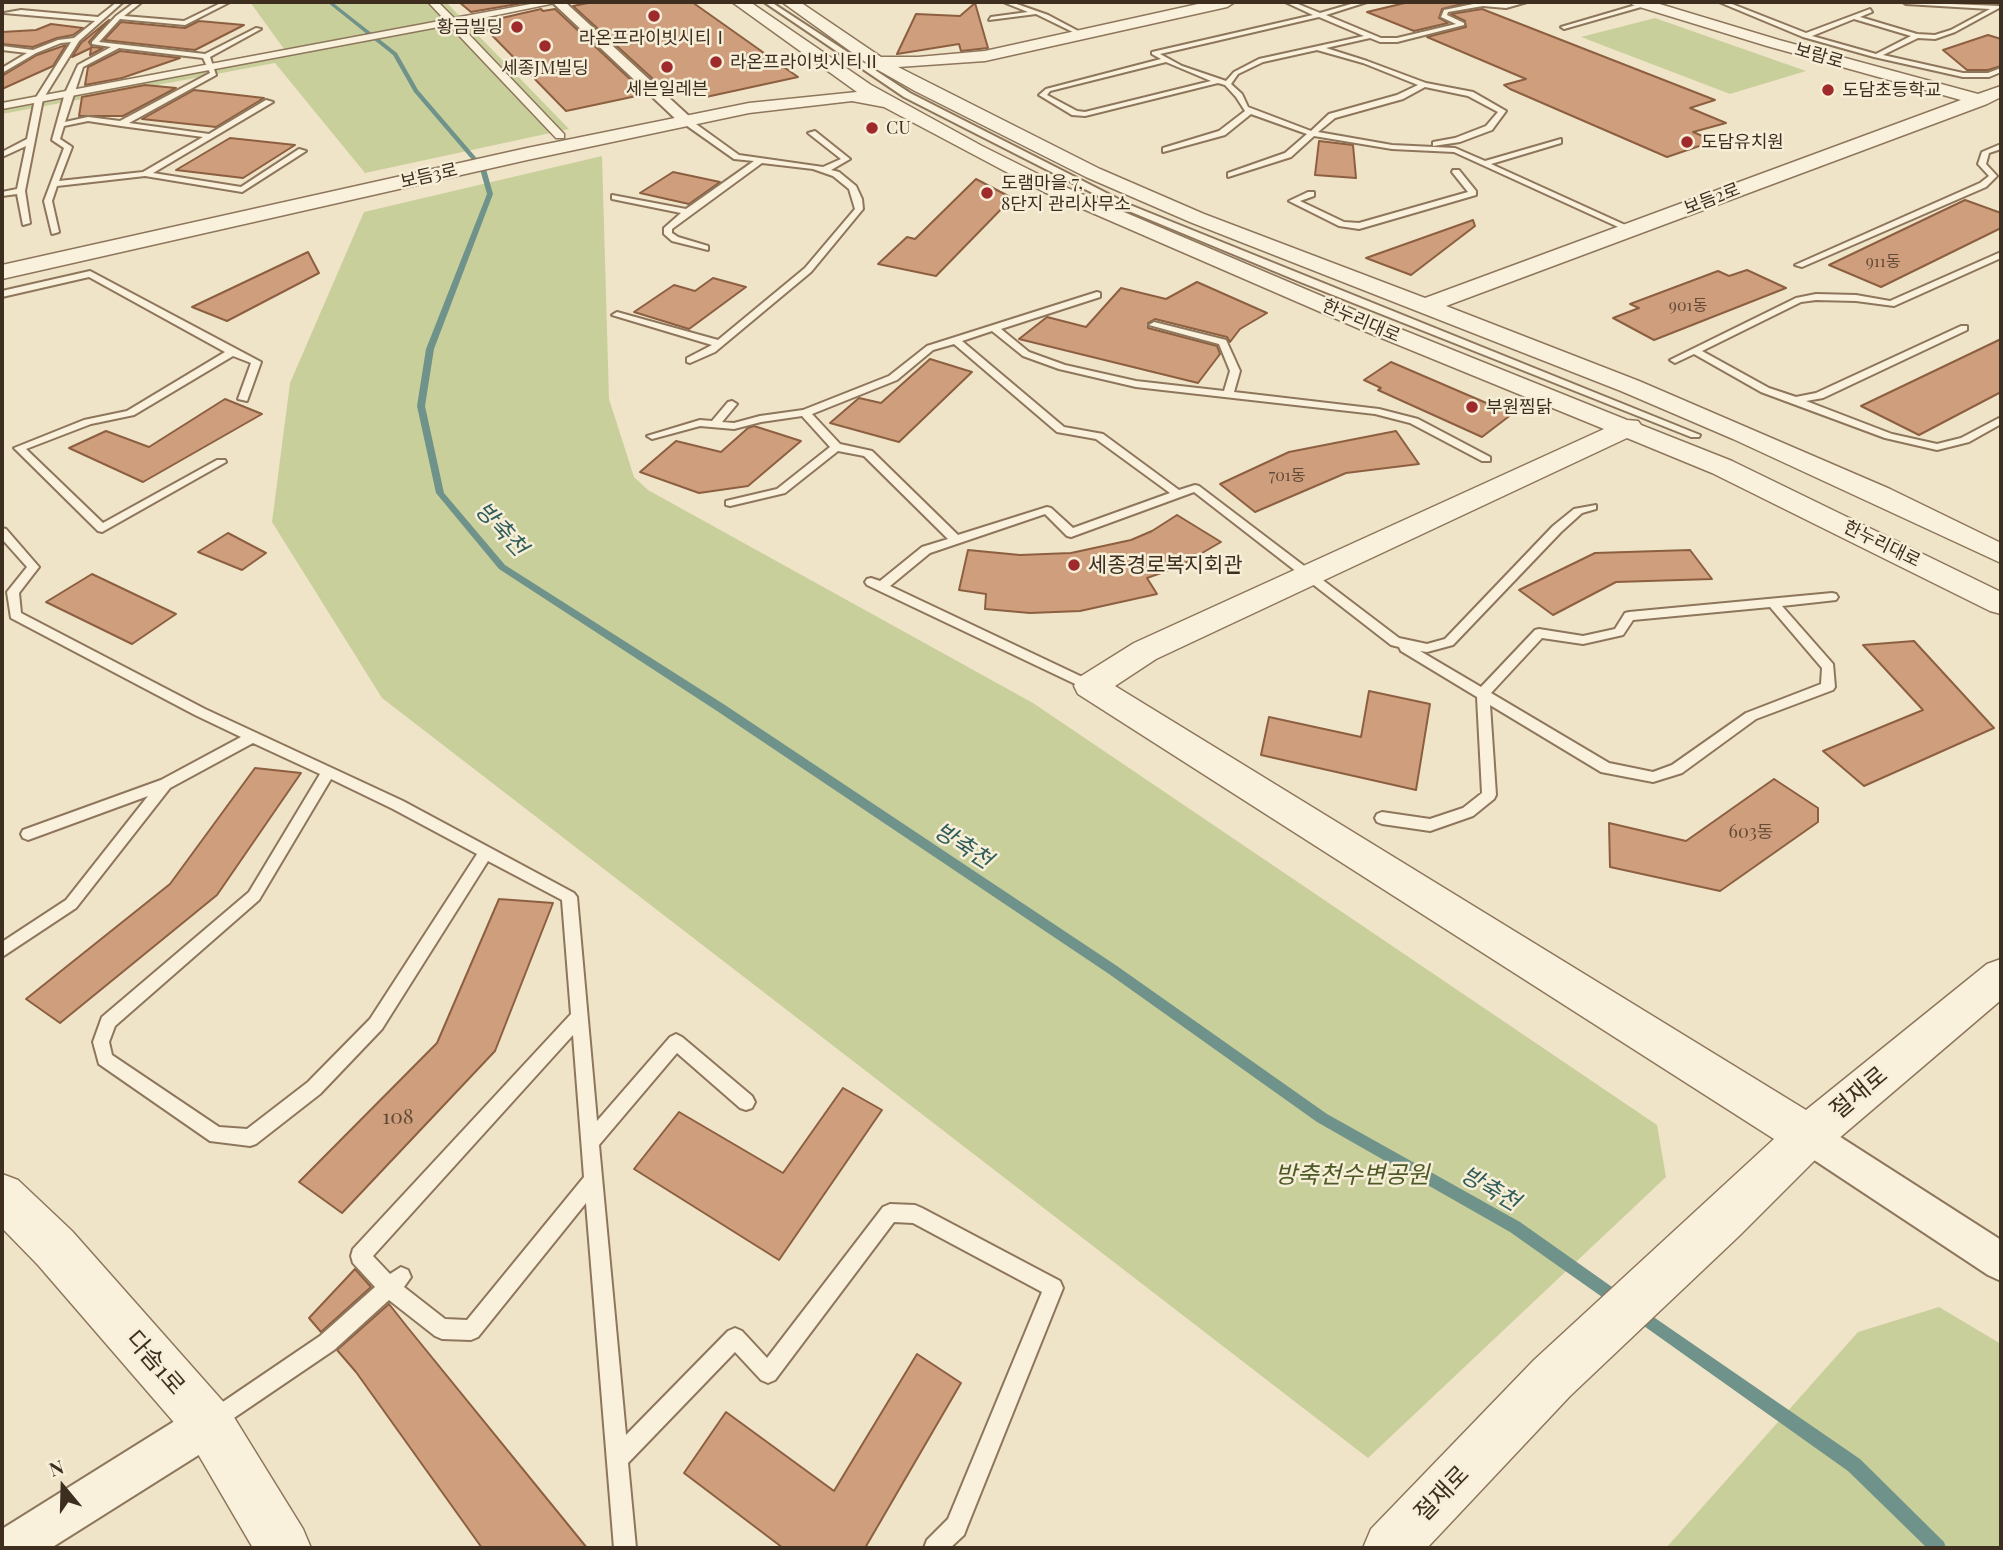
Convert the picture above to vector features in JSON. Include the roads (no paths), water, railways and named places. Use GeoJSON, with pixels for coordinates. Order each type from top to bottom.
{"type":"FeatureCollection","features":[{"type":"Feature","properties":{"kind":"street"},"geometry":{"type":"LineString","coordinates":[[433,2],[560,136]]}},
{"type":"Feature","properties":{"kind":"street"},"geometry":{"type":"LineString","coordinates":[[2,106],[208,62],[291,51],[557,2],[686,121]]}},
{"type":"Feature","properties":{"kind":"street","name":"한누리대로"},"geometry":{"type":"LineString","coordinates":[[740,2],[837,70],[892,104],[1051,188],[1370,325],[1629,427],[1734,473],[2001,604]]}},
{"type":"Feature","properties":{"kind":"street","name":"한누리대로"},"geometry":{"type":"LineString","coordinates":[[790,2],[877,62],[921,88],[1105,178],[1197,218],[1630,386],[1880,495],[2001,554]]}},
{"type":"Feature","properties":{"kind":"street"},"geometry":{"type":"LineString","coordinates":[[921,88],[946,71],[985,56],[1227,2]]}},
{"type":"Feature","properties":{"kind":"street","name":"보람로"},"geometry":{"type":"LineString","coordinates":[[1642,3],[2001,106]]}},
{"type":"Feature","properties":{"kind":"street"},"geometry":{"type":"LineString","coordinates":[[877,62],[918,62],[985,56]]}},
{"type":"Feature","properties":{"kind":"street"},"geometry":{"type":"LineString","coordinates":[[749,108],[835,79],[837,70]]}},
{"type":"Feature","properties":{"kind":"street","name":"보듬2로"},"geometry":{"type":"LineString","coordinates":[[1423,307],[2001,91]]}},
{"type":"Feature","properties":{"kind":"street"},"geometry":{"type":"LineString","coordinates":[[749,108],[852,96],[892,104]]}},
{"type":"Feature","properties":{"kind":"street","name":"보듬3로"},"geometry":{"type":"LineString","coordinates":[[2,272],[527,154],[749,108]]}},
{"type":"Feature","properties":{"kind":"street"},"geometry":{"type":"LineString","coordinates":[[1629,427],[1145,651],[1090,686],[1808,1136],[2001,1262]]}},
{"type":"Feature","properties":{"kind":"street","name":"절재로"},"geometry":{"type":"LineString","coordinates":[[1390,1548],[1552,1378],[1724,1220],[1808,1136],[2001,976]]}},
{"type":"Feature","properties":{"kind":"street","name":"다솜1로"},"geometry":{"type":"LineString","coordinates":[[2,1196],[55,1248],[209,1423],[284,1548]]}},
{"type":"Feature","properties":{"kind":"street"},"geometry":{"type":"LineString","coordinates":[[12,1548],[209,1423]]}},
{"type":"Feature","properties":{"kind":"lane"},"geometry":{"type":"LineString","coordinates":[[26,223],[21,191],[40,99],[76,40],[97,19],[120,2]]}},
{"type":"Feature","properties":{"kind":"lane"},"geometry":{"type":"LineString","coordinates":[[139,2],[118,18],[94,43],[208,62],[258,29]]}},
{"type":"Feature","properties":{"kind":"lane"},"geometry":{"type":"LineString","coordinates":[[118,18],[185,23],[227,2]]}},
{"type":"Feature","properties":{"kind":"lane"},"geometry":{"type":"LineString","coordinates":[[767,2],[908,95],[1127,207],[1695,435]]}},
{"type":"Feature","properties":{"kind":"lane"},"geometry":{"type":"LineString","coordinates":[[1006,2],[1079,33]]}},
{"type":"Feature","properties":{"kind":"lane"},"geometry":{"type":"LineString","coordinates":[[1287,2],[1380,40],[1397,40],[1462,24],[1443,16],[1446,11],[1483,4],[1506,6],[1524,2]]}},
{"type":"Feature","properties":{"kind":"lane"},"geometry":{"type":"LineString","coordinates":[[1364,2],[1320,15],[1154,53],[1223,83],[1250,111],[1314,134],[1392,148],[1455,150],[1630,229]]}},
{"type":"Feature","properties":{"kind":"lane"},"geometry":{"type":"LineString","coordinates":[[1726,4],[1742,2]]}},
{"type":"Feature","properties":{"kind":"lane"},"geometry":{"type":"LineString","coordinates":[[1906,2],[2000,8]]}},
{"type":"Feature","properties":{"kind":"lane"},"geometry":{"type":"LineString","coordinates":[[1564,27],[1642,3]]}},
{"type":"Feature","properties":{"kind":"lane"},"geometry":{"type":"LineString","coordinates":[[1726,4],[1805,36],[1875,56],[1963,75],[1989,75],[2001,70]]}},
{"type":"Feature","properties":{"kind":"lane"},"geometry":{"type":"LineString","coordinates":[[2,8],[9,8],[6,13],[97,19]]}},
{"type":"Feature","properties":{"kind":"lane"},"geometry":{"type":"LineString","coordinates":[[1853,17],[1917,36],[1935,37],[2000,8]]}},
{"type":"Feature","properties":{"kind":"lane"},"geometry":{"type":"LineString","coordinates":[[1805,36],[1870,11]]}},
{"type":"Feature","properties":{"kind":"lane"},"geometry":{"type":"LineString","coordinates":[[991,19],[1035,13]]}},
{"type":"Feature","properties":{"kind":"lane"},"geometry":{"type":"LineString","coordinates":[[1167,60],[1048,90],[1043,95],[1075,113],[1085,114],[1223,83],[1261,60],[1371,36]]}},
{"type":"Feature","properties":{"kind":"lane"},"geometry":{"type":"LineString","coordinates":[[1875,56],[1917,36]]}},
{"type":"Feature","properties":{"kind":"lane"},"geometry":{"type":"LineString","coordinates":[[2,71],[34,52],[60,41],[76,40]]}},
{"type":"Feature","properties":{"kind":"lane"},"geometry":{"type":"LineString","coordinates":[[55,232],[48,201],[68,147],[56,140],[69,93],[80,66],[118,46]]}},
{"type":"Feature","properties":{"kind":"lane"},"geometry":{"type":"LineString","coordinates":[[2,48],[34,52]]}},
{"type":"Feature","properties":{"kind":"lane"},"geometry":{"type":"LineString","coordinates":[[1319,48],[1424,85],[1470,94],[1502,111],[1489,128],[1457,140],[1412,148]]}},
{"type":"Feature","properties":{"kind":"lane"},"geometry":{"type":"LineString","coordinates":[[121,124],[214,74],[208,62]]}},
{"type":"Feature","properties":{"kind":"lane"},"geometry":{"type":"LineString","coordinates":[[1231,175],[1288,155],[1332,116],[1400,97],[1424,85]]}},
{"type":"Feature","properties":{"kind":"lane"},"geometry":{"type":"LineString","coordinates":[[145,174],[269,102]]}},
{"type":"Feature","properties":{"kind":"lane"},"geometry":{"type":"LineString","coordinates":[[1166,150],[1222,133],[1250,111]]}},
{"type":"Feature","properties":{"kind":"lane"},"geometry":{"type":"LineString","coordinates":[[60,125],[88,120],[210,136]]}},
{"type":"Feature","properties":{"kind":"lane"},"geometry":{"type":"LineString","coordinates":[[686,121],[737,157],[758,162],[826,169],[844,179],[853,188],[859,209],[808,270],[720,344],[690,360]]}},
{"type":"Feature","properties":{"kind":"lane"},"geometry":{"type":"LineString","coordinates":[[812,133],[846,159],[826,169]]}},
{"type":"Feature","properties":{"kind":"lane"},"geometry":{"type":"LineString","coordinates":[[2,155],[30,141]]}},
{"type":"Feature","properties":{"kind":"lane"},"geometry":{"type":"LineString","coordinates":[[1485,163],[1558,141]]}},
{"type":"Feature","properties":{"kind":"lane"},"geometry":{"type":"LineString","coordinates":[[1799,265],[1983,185],[1993,176],[1982,164],[1986,152],[2001,146]]}},
{"type":"Feature","properties":{"kind":"lane"},"geometry":{"type":"LineString","coordinates":[[56,184],[145,174],[242,190],[302,151]]}},
{"type":"Feature","properties":{"kind":"lane"},"geometry":{"type":"LineString","coordinates":[[705,248],[675,239],[668,234],[668,228],[758,162]]}},
{"type":"Feature","properties":{"kind":"lane"},"geometry":{"type":"LineString","coordinates":[[1311,194],[1293,201],[1342,224],[1359,226],[1473,193],[1456,172]]}},
{"type":"Feature","properties":{"kind":"lane"},"geometry":{"type":"LineString","coordinates":[[1990,179],[2001,182]]}},
{"type":"Feature","properties":{"kind":"lane"},"geometry":{"type":"LineString","coordinates":[[2,194],[21,191]]}},
{"type":"Feature","properties":{"kind":"lane"},"geometry":{"type":"LineString","coordinates":[[615,197],[687,212]]}},
{"type":"Feature","properties":{"kind":"lane"},"geometry":{"type":"LineString","coordinates":[[1675,360],[1799,300],[1816,297],[1856,298],[1891,304],[2001,255]]}},
{"type":"Feature","properties":{"kind":"lane"},"geometry":{"type":"LineString","coordinates":[[1988,261],[2001,266]]}},
{"type":"Feature","properties":{"kind":"lane"},"geometry":{"type":"LineString","coordinates":[[2,294],[90,274],[232,352],[256,362],[243,398]]}},
{"type":"Feature","properties":{"kind":"lane"},"geometry":{"type":"LineString","coordinates":[[652,436],[700,423],[734,426],[760,419],[805,413],[893,378],[930,348],[1097,295]]}},
{"type":"Feature","properties":{"kind":"lane"},"geometry":{"type":"LineString","coordinates":[[617,315],[720,344]]}},
{"type":"Feature","properties":{"kind":"lane"},"geometry":{"type":"LineString","coordinates":[[1154,325],[1223,342],[1235,371],[1228,394]]}},
{"type":"Feature","properties":{"kind":"lane"},"geometry":{"type":"LineString","coordinates":[[994,328],[1026,354],[1062,367],[1136,384],[1375,411],[1414,421],[1486,459]]}},
{"type":"Feature","properties":{"kind":"lane"},"geometry":{"type":"LineString","coordinates":[[1765,390],[1795,400],[1819,396],[1964,328]]}},
{"type":"Feature","properties":{"kind":"lane"},"geometry":{"type":"LineString","coordinates":[[955,340],[1061,430],[1099,436],[1178,494]]}},
{"type":"Feature","properties":{"kind":"lane"},"geometry":{"type":"LineString","coordinates":[[1695,351],[1765,390],[1889,436],[1937,447],[1965,440],[2001,420]]}},
{"type":"Feature","properties":{"kind":"lane"},"geometry":{"type":"LineString","coordinates":[[221,462],[102,528],[19,448],[88,422],[130,413],[232,352]]}},
{"type":"Feature","properties":{"kind":"lane"},"geometry":{"type":"LineString","coordinates":[[1273,413],[1280,400]]}},
{"type":"Feature","properties":{"kind":"lane"},"geometry":{"type":"LineString","coordinates":[[715,424],[732,404]]}},
{"type":"Feature","properties":{"kind":"lane"},"geometry":{"type":"LineString","coordinates":[[805,413],[835,447],[868,453],[956,540]]}},
{"type":"Feature","properties":{"kind":"lane"},"geometry":{"type":"LineString","coordinates":[[1984,429],[2001,437]]}},
{"type":"Feature","properties":{"kind":"lane"},"geometry":{"type":"LineString","coordinates":[[730,503],[781,491],[835,447]]}},
{"type":"Feature","properties":{"kind":"lane"},"geometry":{"type":"LineString","coordinates":[[1090,686],[876,585],[926,550],[1047,510],[1071,533],[1195,488],[1395,642],[1605,768],[1653,777],[1677,769],[1751,716],[1829,687],[1828,667],[1774,604]]}},
{"type":"Feature","properties":{"kind":"lane"},"geometry":{"type":"LineString","coordinates":[[1395,642],[1427,648],[1449,642],[1557,529],[1578,511],[1592,507]]}},
{"type":"Feature","properties":{"kind":"lane"},"geometry":{"type":"LineString","coordinates":[[2,531],[33,567],[7,592],[15,615],[200,712],[398,805],[569,897],[625,1548]]}},
{"type":"Feature","properties":{"kind":"lane"},"geometry":{"type":"LineString","coordinates":[[1382,818],[1430,825],[1468,812],[1489,795],[1482,694],[1539,633],[1583,640],[1619,632],[1629,616],[1832,597]]}},
{"type":"Feature","properties":{"kind":"lane"},"geometry":{"type":"LineString","coordinates":[[28,834],[166,784],[253,737]]}},
{"type":"Feature","properties":{"kind":"lane"},"geometry":{"type":"LineString","coordinates":[[328,772],[254,896],[108,1021],[101,1042],[105,1059],[216,1135],[250,1138],[314,1088],[368,1033],[486,852]]}},
{"type":"Feature","properties":{"kind":"lane"},"geometry":{"type":"LineString","coordinates":[[2,950],[71,904],[166,784]]}},
{"type":"Feature","properties":{"kind":"lane"},"geometry":{"type":"LineString","coordinates":[[580,1015],[360,1256],[395,1283],[442,1329],[471,1330],[593,1180]]}},
{"type":"Feature","properties":{"kind":"lane"},"geometry":{"type":"LineString","coordinates":[[590,1142],[676,1042],[746,1102]]}},
{"type":"Feature","properties":{"kind":"lane"},"geometry":{"type":"LineString","coordinates":[[617,1459],[735,1338],[768,1373],[890,1213],[915,1214],[1054,1288],[956,1527],[935,1548]]}},
{"type":"Feature","properties":{"kind":"lane"},"geometry":{"type":"LineString","coordinates":[[209,1423],[327,1343],[395,1283]]}},
{"type":"Feature","properties":{"kind":"waterway","name":"방축천"},"geometry":{"type":"LineString","coordinates":[[329,2],[395,54],[416,91],[483,169],[490,194],[430,349],[421,406],[440,493],[502,567],[721,708],[1113,970],[1322,1118],[1515,1227],[1617,1299]]}},
{"type":"Feature","properties":{"kind":"waterway","name":"방축천"},"geometry":{"type":"LineString","coordinates":[[1639,1314],[1854,1465],[1938,1548]]}},
{"type":"Feature","properties":{"kind":"place","name":"라온프라이빗시티Ⅰ"},"geometry":{"type":"Point","coordinates":[654,16]}},
{"type":"Feature","properties":{"kind":"place","name":"황금빌딩"},"geometry":{"type":"Point","coordinates":[517,27]}},
{"type":"Feature","properties":{"kind":"place","name":"세종JM빌딩"},"geometry":{"type":"Point","coordinates":[545,46]}},
{"type":"Feature","properties":{"kind":"place","name":"라온프라이빗시티Ⅱ"},"geometry":{"type":"Point","coordinates":[716,62]}},
{"type":"Feature","properties":{"kind":"place","name":"세븐일레븐"},"geometry":{"type":"Point","coordinates":[667,67]}},
{"type":"Feature","properties":{"kind":"place","name":"도담초등학교"},"geometry":{"type":"Point","coordinates":[1828,90]}},
{"type":"Feature","properties":{"kind":"place","name":"CU"},"geometry":{"type":"Point","coordinates":[872,128]}},
{"type":"Feature","properties":{"kind":"place","name":"도담유치원"},"geometry":{"type":"Point","coordinates":[1687,142]}},
{"type":"Feature","properties":{"kind":"place","name":"도램마을 7, 8단지 관리사무소"},"geometry":{"type":"Point","coordinates":[987,193]}},
{"type":"Feature","properties":{"kind":"place","name":"부원찜닭"},"geometry":{"type":"Point","coordinates":[1472,407]}},
{"type":"Feature","properties":{"kind":"place","name":"세종경로복지회관"},"geometry":{"type":"Point","coordinates":[1074,565]}},
{"type":"Feature","properties":{"kind":"park label","name":"방축천수변공원"},"geometry":{"type":"Point","coordinates":[1352,1176]}}]}
